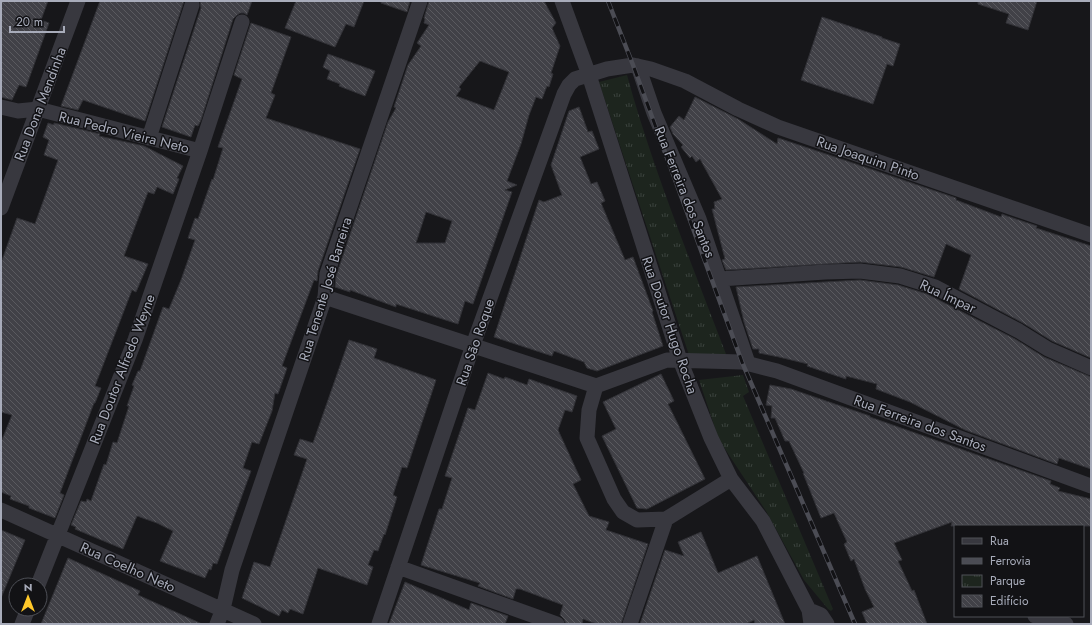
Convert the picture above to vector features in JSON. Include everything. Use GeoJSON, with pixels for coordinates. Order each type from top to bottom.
{"type":"FeatureCollection","features":[{"type":"Feature","properties":{"kind":"street","name":"Rua Dona Mendinha"},"geometry":{"type":"LineString","coordinates":[[1,208],[7,172],[38,109],[78,1]]}},
{"type":"Feature","properties":{"kind":"street","name":"Rua Tenente José Barreira"},"geometry":{"type":"LineString","coordinates":[[217,624],[223,609],[232,570],[325,297],[327,274],[420,1]]}},
{"type":"Feature","properties":{"kind":"street","name":"Rua Doutor Hugo Rocha"},"geometry":{"type":"LineString","coordinates":[[562,1],[589,75],[680,360],[711,438],[731,479],[763,521],[810,617],[821,615],[827,624]]}},
{"type":"Feature","properties":{"kind":"street"},"geometry":{"type":"LineString","coordinates":[[148,138],[192,5]]}},
{"type":"Feature","properties":{"kind":"street","name":"Rua Doutor Alfredo Weyne"},"geometry":{"type":"LineString","coordinates":[[41,577],[135,340],[200,151],[242,22]]}},
{"type":"Feature","properties":{"kind":"street"},"geometry":{"type":"LineString","coordinates":[[589,75],[633,65],[644,67]]}},
{"type":"Feature","properties":{"kind":"street","name":"Rua Joaquim Pinto"},"geometry":{"type":"LineString","coordinates":[[644,67],[685,81],[738,109],[778,127],[1091,235]]}},
{"type":"Feature","properties":{"kind":"street","name":"Rua Ferreira dos Santos"},"geometry":{"type":"LineString","coordinates":[[644,67],[654,114],[699,220],[748,363]]}},
{"type":"Feature","properties":{"kind":"street","name":"Rua São Roque"},"geometry":{"type":"LineString","coordinates":[[379,624],[474,345],[564,94],[569,85],[575,79],[589,75]]}},
{"type":"Feature","properties":{"kind":"street","name":"Rua Pedro Vieira Neto"},"geometry":{"type":"LineString","coordinates":[[1,107],[18,111],[38,109],[200,151]]}},
{"type":"Feature","properties":{"kind":"street","name":"Rua Ímpar"},"geometry":{"type":"LineString","coordinates":[[720,279],[860,271],[900,276],[935,287],[1048,349],[1091,368]]}},
{"type":"Feature","properties":{"kind":"street"},"geometry":{"type":"LineString","coordinates":[[325,297],[596,386],[589,410],[588,438],[614,499],[623,512],[637,520],[666,519],[731,479]]}},
{"type":"Feature","properties":{"kind":"street","name":"Rua Ferreira dos Santos"},"geometry":{"type":"LineString","coordinates":[[596,386],[667,360],[748,363],[777,371],[1091,486]]}},
{"type":"Feature","properties":{"kind":"street","name":"Rua Coelho Neto"},"geometry":{"type":"LineString","coordinates":[[1,510],[254,624]]}},
{"type":"Feature","properties":{"kind":"street"},"geometry":{"type":"LineString","coordinates":[[630,624],[666,519]]}},
{"type":"Feature","properties":{"kind":"street"},"geometry":{"type":"LineString","coordinates":[[398,567],[557,624]]}},
{"type":"Feature","properties":{"kind":"street"},"geometry":{"type":"LineString","coordinates":[[1039,617],[1066,624]]}},
{"type":"Feature","properties":{"kind":"green space"},"geometry":{"type":"Polygon","coordinates":[[[627,75],[661,181],[726,354],[689,355],[599,82],[627,75]]]}},
{"type":"Feature","properties":{"kind":"green space"},"geometry":{"type":"Polygon","coordinates":[[[743,375],[749,392],[743,396],[833,609],[831,611],[804,580],[766,511],[719,440],[699,380],[743,375]]]}},
{"type":"Feature","properties":{"kind":"building"},"geometry":{"type":"Polygon","coordinates":[[[1,1],[48,1],[41,20],[49,23],[26,87],[19,85],[12,100],[1,97],[1,1]]]}},
{"type":"Feature","properties":{"kind":"building"},"geometry":{"type":"Polygon","coordinates":[[[100,1],[184,1],[145,121],[83,100],[78,110],[61,106],[100,1]]]}},
{"type":"Feature","properties":{"kind":"building"},"geometry":{"type":"Polygon","coordinates":[[[200,1],[252,1],[247,15],[240,13],[233,19],[201,120],[198,126],[195,125],[191,137],[162,127],[201,8],[200,1]]]}},
{"type":"Feature","properties":{"kind":"building"},"geometry":{"type":"Polygon","coordinates":[[[296,1],[364,1],[354,27],[346,24],[335,47],[285,28],[296,1]]]}},
{"type":"Feature","properties":{"kind":"building"},"geometry":{"type":"Polygon","coordinates":[[[381,1],[410,1],[407,12],[381,3],[381,1]]]}},
{"type":"Feature","properties":{"kind":"building"},"geometry":{"type":"Polygon","coordinates":[[[429,1],[544,1],[556,23],[552,28],[560,46],[551,73],[553,74],[549,87],[547,86],[542,99],[536,97],[507,181],[517,185],[505,190],[512,192],[473,304],[465,301],[458,324],[396,304],[396,307],[350,290],[350,292],[335,287],[336,276],[388,122],[396,108],[394,107],[408,65],[421,46],[417,43],[429,25],[424,23],[429,1]],[[480,61],[459,87],[461,89],[456,96],[494,110],[509,72],[480,61]],[[426,212],[416,243],[445,243],[452,221],[426,212]]]}},
{"type":"Feature","properties":{"kind":"building"},"geometry":{"type":"Polygon","coordinates":[[[978,1],[1037,1],[1028,30],[1006,23],[1009,14],[978,4],[978,1]]]}},
{"type":"Feature","properties":{"kind":"building"},"geometry":{"type":"Polygon","coordinates":[[[822,17],[900,44],[893,66],[887,64],[873,104],[801,80],[822,17]]]}},
{"type":"Feature","properties":{"kind":"building"},"geometry":{"type":"Polygon","coordinates":[[[251,23],[291,37],[271,93],[275,95],[266,118],[360,149],[318,271],[317,281],[314,280],[282,366],[287,368],[278,394],[275,393],[272,411],[259,444],[252,442],[243,468],[251,471],[217,564],[213,563],[211,570],[209,569],[205,578],[160,561],[173,531],[157,523],[137,516],[123,549],[75,529],[76,527],[71,525],[81,501],[86,502],[87,499],[91,501],[104,464],[106,465],[113,442],[117,443],[129,406],[127,406],[134,386],[132,385],[138,371],[140,371],[163,307],[169,309],[181,280],[195,240],[188,238],[195,218],[198,219],[212,179],[213,180],[223,148],[218,147],[242,79],[234,75],[251,23]]]}},
{"type":"Feature","properties":{"kind":"building"},"geometry":{"type":"Polygon","coordinates":[[[328,54],[375,71],[365,96],[339,86],[340,84],[327,79],[330,71],[323,67],[328,54]]]}},
{"type":"Feature","properties":{"kind":"building"},"geometry":{"type":"Polygon","coordinates":[[[695,97],[738,119],[777,144],[778,138],[956,198],[956,200],[1001,217],[1002,214],[1037,226],[1036,228],[1091,246],[1091,358],[1052,341],[1023,323],[959,289],[971,255],[946,244],[934,277],[901,267],[860,262],[726,270],[722,260],[725,259],[712,209],[715,209],[714,202],[722,199],[700,159],[696,162],[692,156],[690,158],[681,147],[683,145],[673,134],[670,127],[679,116],[684,120],[695,97]]]}},
{"type":"Feature","properties":{"kind":"building"},"geometry":{"type":"Polygon","coordinates":[[[579,107],[588,132],[592,131],[599,149],[580,157],[591,184],[597,182],[605,201],[601,203],[625,260],[633,257],[653,311],[652,312],[663,346],[597,371],[587,368],[584,362],[554,351],[552,356],[494,337],[539,200],[544,202],[562,195],[551,165],[569,111],[579,107]]]}},
{"type":"Feature","properties":{"kind":"building"},"geometry":{"type":"Polygon","coordinates":[[[48,123],[54,125],[54,123],[100,134],[99,136],[144,146],[183,166],[177,178],[179,179],[173,194],[157,187],[154,194],[148,192],[124,256],[148,264],[136,292],[132,290],[95,386],[101,388],[60,493],[64,495],[55,518],[10,499],[11,496],[1,492],[1,442],[12,415],[1,412],[1,263],[17,218],[35,224],[58,160],[44,155],[49,140],[43,137],[48,123]]]}},
{"type":"Feature","properties":{"kind":"building"},"geometry":{"type":"Polygon","coordinates":[[[860,280],[898,285],[927,294],[1015,339],[1044,357],[1091,377],[1091,469],[1059,458],[1057,464],[965,430],[910,402],[876,389],[877,384],[846,376],[846,379],[807,366],[808,364],[759,353],[759,349],[753,349],[744,322],[736,287],[860,280]]]}},
{"type":"Feature","properties":{"kind":"building"},"geometry":{"type":"Polygon","coordinates":[[[349,340],[377,349],[374,358],[436,380],[407,468],[402,467],[393,495],[397,497],[385,535],[384,534],[378,551],[374,550],[368,565],[373,567],[367,585],[318,568],[303,614],[290,609],[288,613],[282,610],[279,616],[242,598],[254,562],[270,567],[307,459],[294,455],[300,439],[313,443],[349,340]]]}},
{"type":"Feature","properties":{"kind":"building"},"geometry":{"type":"Polygon","coordinates":[[[488,373],[527,385],[529,379],[577,396],[572,412],[565,410],[558,430],[581,480],[573,484],[589,516],[609,522],[606,530],[648,544],[621,624],[597,624],[583,619],[582,624],[566,624],[560,615],[563,605],[520,589],[516,589],[513,599],[478,586],[480,583],[421,565],[439,509],[442,509],[452,478],[445,476],[468,408],[475,410],[488,373]]]}},
{"type":"Feature","properties":{"kind":"building"},"geometry":{"type":"Polygon","coordinates":[[[661,374],[674,401],[668,404],[705,479],[647,509],[637,508],[602,436],[616,429],[603,402],[661,374]]]}},
{"type":"Feature","properties":{"kind":"building"},"geometry":{"type":"Polygon","coordinates":[[[770,385],[791,389],[1051,481],[1050,484],[1060,488],[1058,491],[1091,499],[1091,526],[951,526],[952,522],[894,543],[902,560],[898,561],[912,591],[914,590],[927,624],[867,624],[862,612],[874,607],[865,589],[854,559],[851,561],[844,544],[847,542],[834,513],[821,518],[804,473],[789,441],[785,441],[775,418],[771,418],[772,406],[766,405],[770,385]]]}},
{"type":"Feature","properties":{"kind":"building"},"geometry":{"type":"Polygon","coordinates":[[[1,530],[25,540],[10,577],[8,577],[8,581],[1,598],[1,530]]]}},
{"type":"Feature","properties":{"kind":"building"},"geometry":{"type":"Polygon","coordinates":[[[701,532],[718,573],[757,556],[785,624],[755,624],[754,620],[746,624],[640,624],[665,550],[684,556],[678,542],[701,532]]]}},
{"type":"Feature","properties":{"kind":"building"},"geometry":{"type":"Polygon","coordinates":[[[68,558],[140,591],[138,595],[202,624],[41,624],[44,617],[48,617],[48,607],[68,558]]]}},
{"type":"Feature","properties":{"kind":"building"},"geometry":{"type":"Polygon","coordinates":[[[405,582],[469,610],[471,603],[508,616],[505,624],[389,624],[405,582]]]}},
{"type":"Feature","properties":{"kind":"railway"},"geometry":{"type":"LineString","coordinates":[[608,1],[742,362],[855,624]]}}]}
